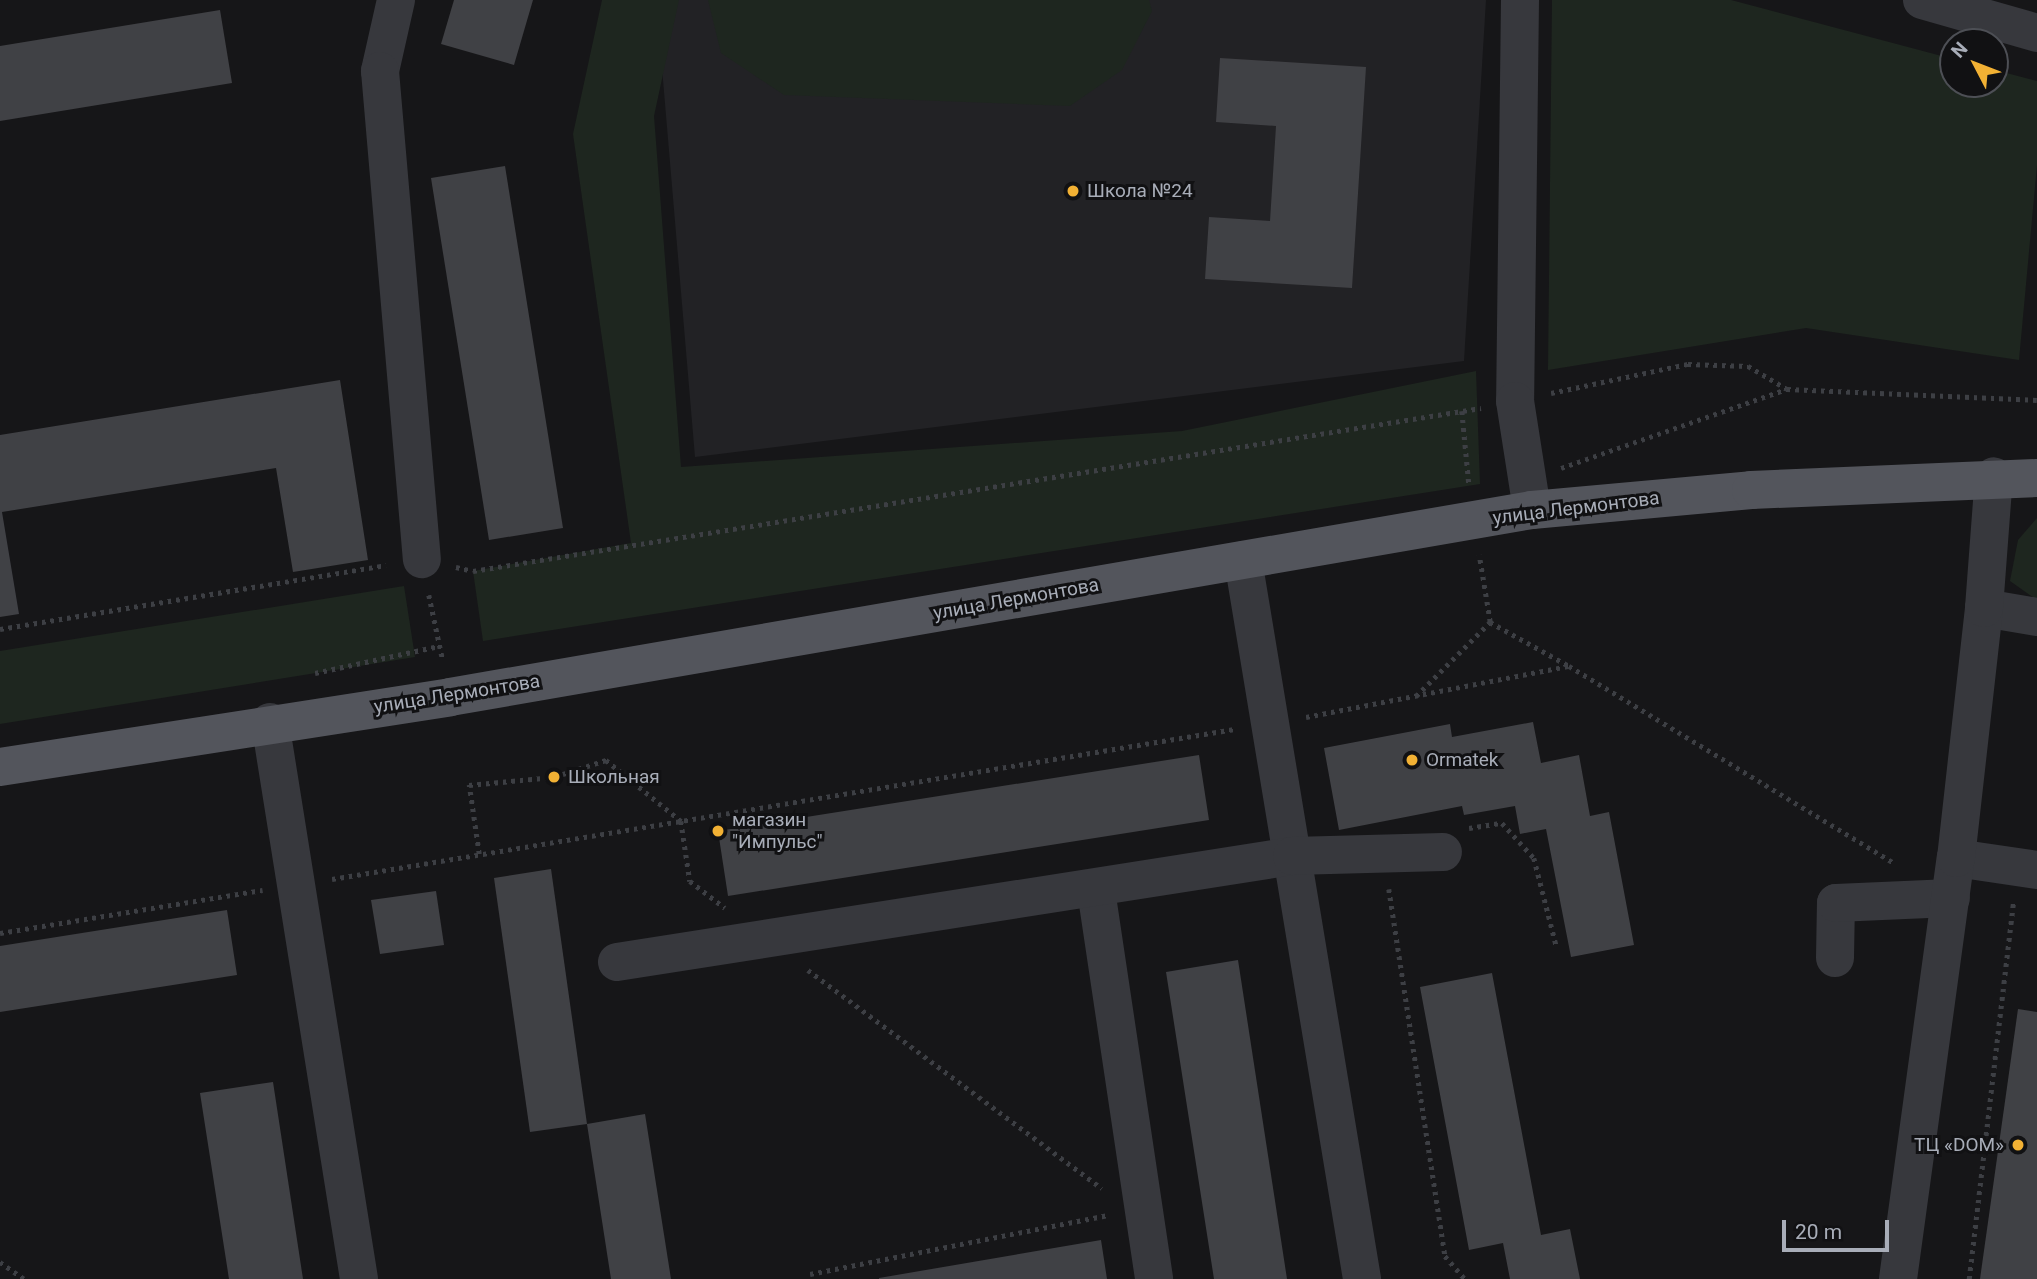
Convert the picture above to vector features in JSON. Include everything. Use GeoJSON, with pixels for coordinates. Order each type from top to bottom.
{"type":"FeatureCollection","features":[{"type":"Feature","properties":{"kind":"main road","name":"улица Лермонтова"},"geometry":{"type":"LineString","coordinates":[[0,766],[270,722],[450,697],[1243,561],[1530,495],[1751,490],[1993,477],[2037,478]]}},
{"type":"Feature","properties":{"kind":"street"},"geometry":{"type":"LineString","coordinates":[[396,0],[380,71],[422,559]]}},
{"type":"Feature","properties":{"kind":"street"},"geometry":{"type":"LineString","coordinates":[[1520,0],[1515,401],[1530,495]]}},
{"type":"Feature","properties":{"kind":"street"},"geometry":{"type":"LineString","coordinates":[[1922,0],[2037,33]]}},
{"type":"Feature","properties":{"kind":"street"},"geometry":{"type":"LineString","coordinates":[[1898,1279],[1956,858],[1984,608],[1993,477]]}},
{"type":"Feature","properties":{"kind":"street"},"geometry":{"type":"LineString","coordinates":[[1243,561],[1362,1279]]}},
{"type":"Feature","properties":{"kind":"street"},"geometry":{"type":"LineString","coordinates":[[1984,608],[2037,617]]}},
{"type":"Feature","properties":{"kind":"street"},"geometry":{"type":"LineString","coordinates":[[270,722],[359,1279]]}},
{"type":"Feature","properties":{"kind":"street"},"geometry":{"type":"LineString","coordinates":[[617,962],[1096,890],[1292,856],[1383,853],[1453,841]]}},
{"type":"Feature","properties":{"kind":"street"},"geometry":{"type":"LineString","coordinates":[[1956,858],[2037,870]]}},
{"type":"Feature","properties":{"kind":"street"},"geometry":{"type":"LineString","coordinates":[[1096,890],[1154,1279]]}},
{"type":"Feature","properties":{"kind":"street"},"geometry":{"type":"LineString","coordinates":[[1835,958],[1836,903],[1951,898]]}},
{"type":"Feature","properties":{"kind":"path"},"geometry":{"type":"LineString","coordinates":[[0,629],[422,559],[473,571],[1462,411],[1688,364],[1748,366],[1787,389]]}},
{"type":"Feature","properties":{"kind":"path"},"geometry":{"type":"LineString","coordinates":[[1530,495],[1787,389],[2037,400]]}},
{"type":"Feature","properties":{"kind":"path"},"geometry":{"type":"LineString","coordinates":[[1462,411],[1470,489]]}},
{"type":"Feature","properties":{"kind":"path"},"geometry":{"type":"LineString","coordinates":[[422,559],[443,666]]}},
{"type":"Feature","properties":{"kind":"path"},"geometry":{"type":"LineString","coordinates":[[1483,585],[1490,622]]}},
{"type":"Feature","properties":{"kind":"path"},"geometry":{"type":"LineString","coordinates":[[1414,697],[1490,622]]}},
{"type":"Feature","properties":{"kind":"path"},"geometry":{"type":"LineString","coordinates":[[1490,622],[1569,666],[1903,869]]}},
{"type":"Feature","properties":{"kind":"path"},"geometry":{"type":"LineString","coordinates":[[315,673],[439,646]]}},
{"type":"Feature","properties":{"kind":"path"},"geometry":{"type":"LineString","coordinates":[[0,933],[1270,723],[1569,666]]}},
{"type":"Feature","properties":{"kind":"path"},"geometry":{"type":"LineString","coordinates":[[479,854],[469,785],[554,777],[606,760],[681,821],[690,881],[1109,1194]]}},
{"type":"Feature","properties":{"kind":"path"},"geometry":{"type":"LineString","coordinates":[[1453,841],[1502,823],[1534,858],[1556,944]]}},
{"type":"Feature","properties":{"kind":"path"},"geometry":{"type":"LineString","coordinates":[[1383,853],[1446,1256],[1465,1279]]}},
{"type":"Feature","properties":{"kind":"path"},"geometry":{"type":"LineString","coordinates":[[1951,898],[2013,900],[1969,1279]]}},
{"type":"Feature","properties":{"kind":"path"},"geometry":{"type":"LineString","coordinates":[[810,1274],[1118,1213]]}},
{"type":"Feature","properties":{"kind":"path"},"geometry":{"type":"LineString","coordinates":[[0,1262],[24,1279]]}},
{"type":"Feature","properties":{"kind":"shaded area"},"geometry":{"type":"Polygon","coordinates":[[[602,0],[679,0],[654,116],[681,467],[1182,431],[1476,371],[1480,484],[483,641],[473,571],[631,543],[573,134],[602,0]]]}},
{"type":"Feature","properties":{"kind":"shaded area","name":"Школа №24"},"geometry":{"type":"Polygon","coordinates":[[[665,0],[1486,0],[1464,361],[695,457],[658,21],[665,0]]]}},
{"type":"Feature","properties":{"kind":"shaded area"},"geometry":{"type":"Polygon","coordinates":[[[708,0],[1149,0],[1152,11],[1122,70],[1070,106],[784,95],[721,53],[708,0]]]}},
{"type":"Feature","properties":{"kind":"shaded area"},"geometry":{"type":"Polygon","coordinates":[[[1552,0],[1731,0],[1939,55],[1939,98],[2009,98],[2009,74],[2037,81],[2037,165],[2019,360],[1806,328],[1548,370],[1552,0]]]}},
{"type":"Feature","properties":{"kind":"shaded area"},"geometry":{"type":"Polygon","coordinates":[[[2037,518],[2037,600],[2010,581],[2018,540],[2037,518]]]}},
{"type":"Feature","properties":{"kind":"shaded area"},"geometry":{"type":"Polygon","coordinates":[[[404,586],[415,657],[0,724],[0,651],[404,586]]]}},
{"type":"Feature","properties":{"kind":"building"},"geometry":{"type":"Polygon","coordinates":[[[454,0],[533,0],[514,65],[441,44],[454,0]]]}},
{"type":"Feature","properties":{"kind":"building"},"geometry":{"type":"Polygon","coordinates":[[[220,10],[232,83],[0,121],[0,46],[220,10]]]}},
{"type":"Feature","properties":{"kind":"building"},"geometry":{"type":"Polygon","coordinates":[[[1220,58],[1366,67],[1352,288],[1205,279],[1209,217],[1270,221],[1276,126],[1216,122],[1220,58]]]}},
{"type":"Feature","properties":{"kind":"building"},"geometry":{"type":"Polygon","coordinates":[[[505,166],[563,528],[489,540],[431,178],[505,166]]]}},
{"type":"Feature","properties":{"kind":"building"},"geometry":{"type":"Polygon","coordinates":[[[340,380],[368,560],[293,572],[276,468],[2,512],[19,614],[0,617],[0,435],[340,380]]]}},
{"type":"Feature","properties":{"kind":"building"},"geometry":{"type":"Polygon","coordinates":[[[1533,722],[1541,763],[1579,755],[1590,816],[1609,812],[1634,945],[1571,957],[1546,829],[1520,834],[1515,806],[1464,815],[1462,806],[1339,830],[1324,748],[1450,724],[1452,737],[1533,722]]]}},
{"type":"Feature","properties":{"kind":"building"},"geometry":{"type":"Polygon","coordinates":[[[1199,755],[1209,820],[728,896],[718,831],[1199,755]]]}},
{"type":"Feature","properties":{"kind":"building"},"geometry":{"type":"Polygon","coordinates":[[[551,869],[587,1124],[530,1132],[494,878],[551,869]]]}},
{"type":"Feature","properties":{"kind":"building"},"geometry":{"type":"Polygon","coordinates":[[[436,891],[444,945],[380,954],[371,900],[436,891]]]}},
{"type":"Feature","properties":{"kind":"building"},"geometry":{"type":"Polygon","coordinates":[[[227,910],[237,975],[0,1012],[0,946],[227,910]]]}},
{"type":"Feature","properties":{"kind":"building"},"geometry":{"type":"Polygon","coordinates":[[[1238,960],[1287,1279],[1214,1279],[1166,972],[1238,960]]]}},
{"type":"Feature","properties":{"kind":"building"},"geometry":{"type":"Polygon","coordinates":[[[1492,973],[1541,1235],[1570,1229],[1580,1279],[1510,1279],[1503,1243],[1469,1250],[1420,987],[1492,973]]]}},
{"type":"Feature","properties":{"kind":"building","name":"ТЦ «DOM»"},"geometry":{"type":"Polygon","coordinates":[[[2018,1009],[2037,1012],[2037,1279],[1980,1279],[2018,1009]]]}},
{"type":"Feature","properties":{"kind":"building"},"geometry":{"type":"Polygon","coordinates":[[[273,1082],[303,1279],[229,1279],[200,1093],[273,1082]]]}},
{"type":"Feature","properties":{"kind":"building"},"geometry":{"type":"Polygon","coordinates":[[[645,1114],[671,1279],[611,1279],[587,1124],[645,1114]]]}},
{"type":"Feature","properties":{"kind":"building"},"geometry":{"type":"Polygon","coordinates":[[[1101,1240],[1107,1279],[879,1279],[879,1278],[1101,1240]]]}},
{"type":"Feature","properties":{"kind":"place","name":"Школа №24"},"geometry":{"type":"Point","coordinates":[1073,191]}},
{"type":"Feature","properties":{"kind":"place","name":"Ormatek"},"geometry":{"type":"Point","coordinates":[1412,760]}},
{"type":"Feature","properties":{"kind":"place","name":"Школьная"},"geometry":{"type":"Point","coordinates":[554,777]}},
{"type":"Feature","properties":{"kind":"place","name":"магазин \"Импульс\""},"geometry":{"type":"Point","coordinates":[718,831]}},
{"type":"Feature","properties":{"kind":"place","name":"ТЦ «DOM»"},"geometry":{"type":"Point","coordinates":[2018,1145]}}]}
